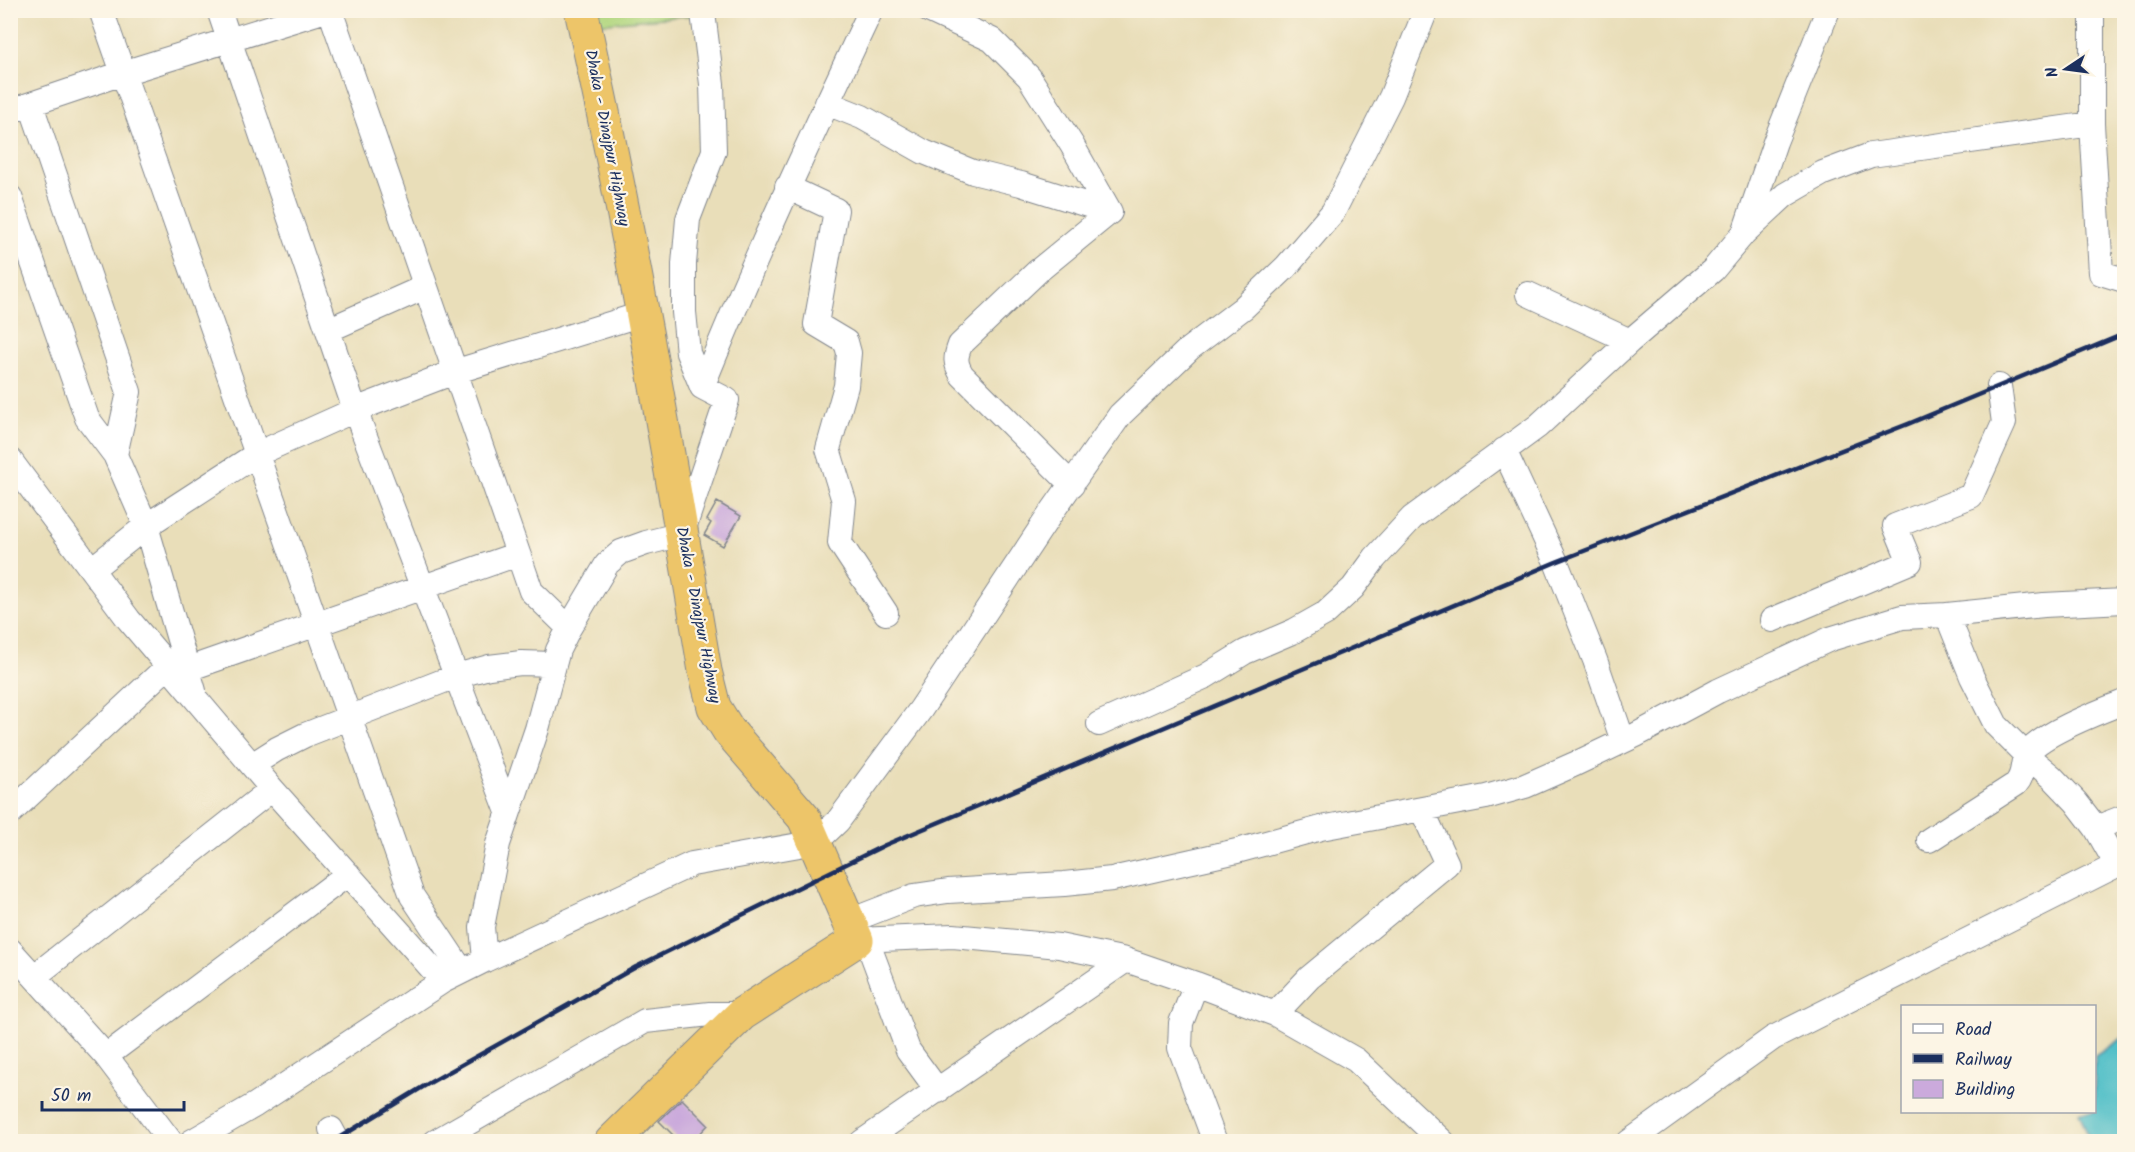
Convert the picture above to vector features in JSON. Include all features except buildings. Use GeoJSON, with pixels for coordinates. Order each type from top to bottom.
{"type":"FeatureCollection","features":[{"type":"Feature","properties":{"kind":"highway","name":"Dhaka - Dinajpur Highway"},"geometry":{"type":"LineString","coordinates":[[581,10],[642,314],[705,671],[714,707],[729,731],[804,818],[857,933]]}},
{"type":"Feature","properties":{"kind":"highway"},"geometry":{"type":"LineString","coordinates":[[611,1142],[742,1014],[857,933]]}},
{"type":"Feature","properties":{"kind":"street"},"geometry":{"type":"LineString","coordinates":[[101,10],[412,896],[453,976]]}},
{"type":"Feature","properties":{"kind":"street"},"geometry":{"type":"LineString","coordinates":[[219,10],[355,410],[508,812]]}},
{"type":"Feature","properties":{"kind":"street"},"geometry":{"type":"LineString","coordinates":[[115,455],[129,392],[21,108],[123,73],[328,10],[531,591],[569,628]]}},
{"type":"Feature","properties":{"kind":"street"},"geometry":{"type":"LineString","coordinates":[[702,387],[742,287],[787,187],[872,10]]}},
{"type":"Feature","properties":{"kind":"street"},"geometry":{"type":"LineString","coordinates":[[928,10],[992,40],[1029,77],[1072,145],[1110,212]]}},
{"type":"Feature","properties":{"kind":"street"},"geometry":{"type":"LineString","coordinates":[[191,1142],[255,1105],[453,976],[485,960],[692,864],[816,842],[838,821],[921,709],[1120,415],[1189,349],[1242,308],[1286,267],[1333,212],[1391,97],[1426,10]]}},
{"type":"Feature","properties":{"kind":"street"},"geometry":{"type":"LineString","coordinates":[[1744,233],[1775,142],[1828,10]]}},
{"type":"Feature","properties":{"kind":"street"},"geometry":{"type":"LineString","coordinates":[[2092,10],[2092,124],[2102,273],[2124,280]]}},
{"type":"Feature","properties":{"kind":"street"},"geometry":{"type":"LineString","coordinates":[[485,960],[482,927],[498,844],[537,729],[558,650],[607,564],[621,552],[682,534],[727,400],[702,387],[688,353],[684,312],[684,264],[688,219],[714,151],[712,84],[703,14]]}},
{"type":"Feature","properties":{"kind":"street"},"geometry":{"type":"LineString","coordinates":[[827,103],[862,117],[924,152],[963,168],[1110,212]]}},
{"type":"Feature","properties":{"kind":"street"},"geometry":{"type":"LineString","coordinates":[[1099,724],[1206,676],[1245,652],[1294,631],[1326,613],[1353,588],[1375,558],[1412,518],[1538,426],[1630,341],[1713,270],[1744,233],[1785,195],[1823,173],[1871,155],[2092,124]]}},
{"type":"Feature","properties":{"kind":"street"},"geometry":{"type":"LineString","coordinates":[[787,187],[836,210],[816,324],[846,342],[849,353],[846,386],[828,449],[844,501],[840,543],[886,614]]}},
{"type":"Feature","properties":{"kind":"street"},"geometry":{"type":"LineString","coordinates":[[10,197],[87,418],[115,455],[146,525],[178,668]]}},
{"type":"Feature","properties":{"kind":"street"},"geometry":{"type":"LineString","coordinates":[[1072,485],[962,375],[956,366],[955,358],[960,345],[1038,272],[1110,212]]}},
{"type":"Feature","properties":{"kind":"street"},"geometry":{"type":"LineString","coordinates":[[328,330],[425,287]]}},
{"type":"Feature","properties":{"kind":"street"},"geometry":{"type":"LineString","coordinates":[[1528,294],[1630,341]]}},
{"type":"Feature","properties":{"kind":"street"},"geometry":{"type":"LineString","coordinates":[[92,569],[146,525],[257,454],[355,410],[454,372],[642,314]]}},
{"type":"Feature","properties":{"kind":"street"},"geometry":{"type":"LineString","coordinates":[[1772,620],[1910,562],[1895,526],[1971,496],[2004,423],[1999,386]]}},
{"type":"Feature","properties":{"kind":"street"},"geometry":{"type":"LineString","coordinates":[[1504,450],[1556,562],[1623,741]]}},
{"type":"Feature","properties":{"kind":"street"},"geometry":{"type":"LineString","coordinates":[[10,460],[129,620],[178,668],[197,702],[348,874],[453,976]]}},
{"type":"Feature","properties":{"kind":"street"},"geometry":{"type":"LineString","coordinates":[[10,813],[178,668],[317,625],[518,554]]}},
{"type":"Feature","properties":{"kind":"street"},"geometry":{"type":"LineString","coordinates":[[857,933],[914,896],[948,891],[1112,879],[1227,854],[1321,828],[1486,797],[1525,786],[1623,741],[1718,691],[1830,639],[1902,617],[2124,600]]}},
{"type":"Feature","properties":{"kind":"street"},"geometry":{"type":"LineString","coordinates":[[1629,1142],[1773,1038],[2121,871],[2096,828],[2068,794],[1996,725],[1972,677],[1947,615]]}},
{"type":"Feature","properties":{"kind":"street"},"geometry":{"type":"LineString","coordinates":[[252,765],[277,749],[306,735],[456,676],[521,663],[554,664]]}},
{"type":"Feature","properties":{"kind":"street"},"geometry":{"type":"LineString","coordinates":[[1929,840],[2016,784],[2023,776],[2026,755],[2035,746],[2053,734],[2124,702]]}},
{"type":"Feature","properties":{"kind":"street"},"geometry":{"type":"LineString","coordinates":[[35,976],[272,789]]}},
{"type":"Feature","properties":{"kind":"street"},"geometry":{"type":"LineString","coordinates":[[1275,1014],[1309,978],[1447,864],[1422,810]]}},
{"type":"Feature","properties":{"kind":"street"},"geometry":{"type":"LineString","coordinates":[[2096,828],[2124,817]]}},
{"type":"Feature","properties":{"kind":"street"},"geometry":{"type":"LineString","coordinates":[[106,1056],[348,874]]}},
{"type":"Feature","properties":{"kind":"street"},"geometry":{"type":"LineString","coordinates":[[857,933],[953,936],[1059,946],[1126,960],[1196,984],[1275,1014],[1356,1060],[1443,1142]]}},
{"type":"Feature","properties":{"kind":"street"},"geometry":{"type":"LineString","coordinates":[[857,933],[908,1050],[938,1091]]}},
{"type":"Feature","properties":{"kind":"street"},"geometry":{"type":"LineString","coordinates":[[10,950],[106,1056],[171,1142]]}},
{"type":"Feature","properties":{"kind":"street"},"geometry":{"type":"LineString","coordinates":[[862,1142],[1126,960]]}},
{"type":"Feature","properties":{"kind":"street"},"geometry":{"type":"LineString","coordinates":[[1196,984],[1182,1023],[1180,1048],[1215,1142]]}},
{"type":"Feature","properties":{"kind":"street"},"geometry":{"type":"LineString","coordinates":[[435,1142],[645,1021],[710,1014],[742,1014]]}},
{"type":"Feature","properties":{"kind":"green space"},"geometry":{"type":"Polygon","coordinates":[[[594,10],[739,11],[597,24],[594,10]]]}},
{"type":"Feature","properties":{"kind":"water"},"geometry":{"type":"Polygon","coordinates":[[[2124,1037],[2124,1141],[2090,1141],[2079,1113],[2096,1113],[2096,1055],[2124,1037]]]}},
{"type":"Feature","properties":{"kind":"railway"},"geometry":{"type":"LineString","coordinates":[[332,1142],[431,1082],[636,967],[885,845],[1556,562],[1908,424],[2124,334]]}}]}
